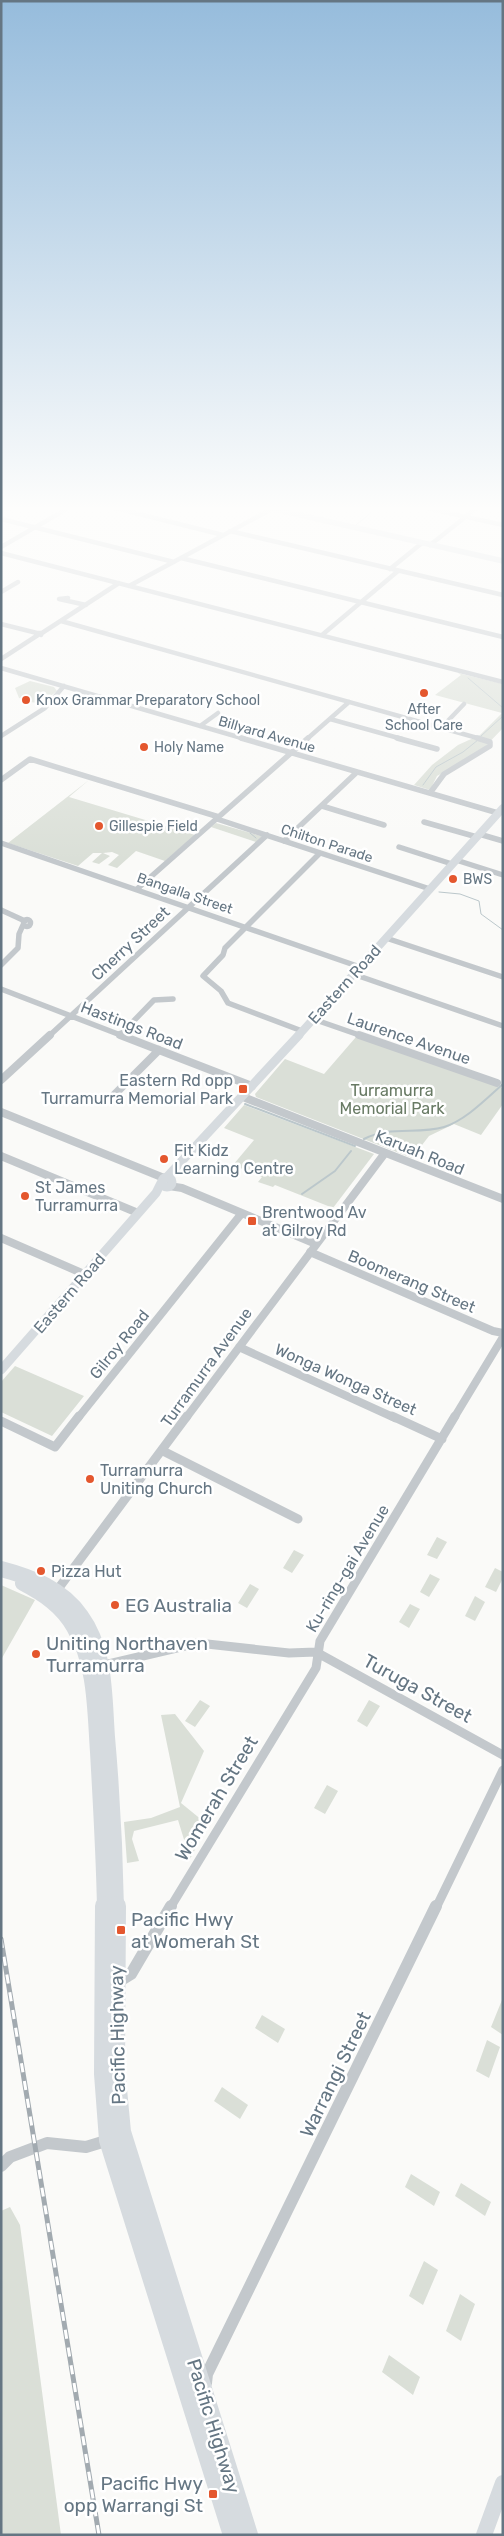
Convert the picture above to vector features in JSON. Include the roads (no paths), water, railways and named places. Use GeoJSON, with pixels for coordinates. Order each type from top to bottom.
{"type":"FeatureCollection","features":[{"type":"Feature","properties":{"kind":"highway","name":"Pacific Highway"},"geometry":{"type":"LineString","coordinates":[[1,1569],[29,1576],[53,1595],[82,1640],[90,1665],[104,1850],[106,1967],[102,2064],[109,2140],[233,2535]]}},
{"type":"Feature","properties":{"kind":"highway","name":"Pacific Highway"},"geometry":{"type":"LineString","coordinates":[[1,1577],[21,1582],[72,1605],[88,1628],[100,1666],[116,1838],[116,1961],[124,1979],[117,2100],[121,2132],[248,2535]]}},
{"type":"Feature","properties":{"kind":"main road","name":"Eastern Road"},"geometry":{"type":"LineString","coordinates":[[1,1370],[138,1213],[500,810]]}},
{"type":"Feature","properties":{"kind":"main road"},"geometry":{"type":"LineString","coordinates":[[484,2535],[503,2483]]}},
{"type":"Feature","properties":{"kind":"street"},"geometry":{"type":"LineString","coordinates":[[6,625],[39,634]]}},
{"type":"Feature","properties":{"kind":"street"},"geometry":{"type":"LineString","coordinates":[[1,659],[54,625]]}},
{"type":"Feature","properties":{"kind":"street"},"geometry":{"type":"LineString","coordinates":[[76,625],[488,741],[490,746],[485,751],[441,777],[430,793]]}},
{"type":"Feature","properties":{"kind":"street"},"geometry":{"type":"LineString","coordinates":[[284,625],[503,682]]}},
{"type":"Feature","properties":{"kind":"street"},"geometry":{"type":"LineString","coordinates":[[322,635],[333,625]]}},
{"type":"Feature","properties":{"kind":"street"},"geometry":{"type":"LineString","coordinates":[[456,625],[503,637]]}},
{"type":"Feature","properties":{"kind":"street","name":"Billyard Avenue"},"geometry":{"type":"LineString","coordinates":[[1,668],[430,793],[500,810]]}},
{"type":"Feature","properties":{"kind":"street"},"geometry":{"type":"LineString","coordinates":[[1,736],[46,708],[64,686]]}},
{"type":"Feature","properties":{"kind":"street"},"geometry":{"type":"LineString","coordinates":[[137,889],[349,702]]}},
{"type":"Feature","properties":{"kind":"street"},"geometry":{"type":"LineString","coordinates":[[442,727],[464,704]]}},
{"type":"Feature","properties":{"kind":"street"},"geometry":{"type":"LineString","coordinates":[[200,726],[218,713]]}},
{"type":"Feature","properties":{"kind":"street"},"geometry":{"type":"LineString","coordinates":[[330,719],[437,749]]}},
{"type":"Feature","properties":{"kind":"street","name":"Chilton Parade"},"geometry":{"type":"LineString","coordinates":[[1,780],[30,759],[218,818],[430,889]]}},
{"type":"Feature","properties":{"kind":"street"},"geometry":{"type":"LineString","coordinates":[[284,841],[357,772]]}},
{"type":"Feature","properties":{"kind":"street"},"geometry":{"type":"LineString","coordinates":[[322,806],[384,825]]}},
{"type":"Feature","properties":{"kind":"street"},"geometry":{"type":"LineString","coordinates":[[424,822],[503,842]]}},
{"type":"Feature","properties":{"kind":"street","name":"Cherry Street"},"geometry":{"type":"LineString","coordinates":[[1,1080],[267,835]]}},
{"type":"Feature","properties":{"kind":"street","name":"Bangalla Street"},"geometry":{"type":"LineString","coordinates":[[1,843],[360,966]]}},
{"type":"Feature","properties":{"kind":"street"},"geometry":{"type":"LineString","coordinates":[[399,847],[503,875]]}},
{"type":"Feature","properties":{"kind":"street"},"geometry":{"type":"LineString","coordinates":[[302,1031],[233,1005],[218,988],[203,978],[222,955],[225,948],[320,853]]}},
{"type":"Feature","properties":{"kind":"street"},"geometry":{"type":"LineString","coordinates":[[1,910],[29,923],[19,934],[21,942],[19,950],[1,965]]}},
{"type":"Feature","properties":{"kind":"street"},"geometry":{"type":"LineString","coordinates":[[386,938],[503,977]]}},
{"type":"Feature","properties":{"kind":"street"},"geometry":{"type":"LineString","coordinates":[[353,974],[503,1026]]}},
{"type":"Feature","properties":{"kind":"street","name":"Hastings Road"},"geometry":{"type":"LineString","coordinates":[[1,989],[252,1086]]}},
{"type":"Feature","properties":{"kind":"street"},"geometry":{"type":"LineString","coordinates":[[120,1035],[154,1000],[172,999]]}},
{"type":"Feature","properties":{"kind":"street","name":"Laurence Avenue"},"geometry":{"type":"LineString","coordinates":[[313,1019],[497,1083]]}},
{"type":"Feature","properties":{"kind":"street"},"geometry":{"type":"LineString","coordinates":[[114,1095],[159,1050]]}},
{"type":"Feature","properties":{"kind":"street","name":"Karuah Road"},"geometry":{"type":"LineString","coordinates":[[243,1097],[502,1197]]}},
{"type":"Feature","properties":{"kind":"street"},"geometry":{"type":"LineString","coordinates":[[1,1112],[147,1173],[165,1183],[182,1188],[316,1244]]}},
{"type":"Feature","properties":{"kind":"street","name":"Turramurra Avenue"},"geometry":{"type":"LineString","coordinates":[[53,1595],[163,1451],[384,1153]]}},
{"type":"Feature","properties":{"kind":"street"},"geometry":{"type":"LineString","coordinates":[[1,1156],[138,1213]]}},
{"type":"Feature","properties":{"kind":"street","name":"Gilroy Road"},"geometry":{"type":"LineString","coordinates":[[1,1421],[55,1447],[242,1214]]}},
{"type":"Feature","properties":{"kind":"street"},"geometry":{"type":"LineString","coordinates":[[1,1238],[84,1274]]}},
{"type":"Feature","properties":{"kind":"street","name":"Boomerang Street"},"geometry":{"type":"LineString","coordinates":[[310,1252],[503,1335]]}},
{"type":"Feature","properties":{"kind":"street","name":"Ku-ring-gai Avenue"},"geometry":{"type":"LineString","coordinates":[[100,1666],[198,1643],[289,1653],[316,1652],[320,1641],[503,1335]]}},
{"type":"Feature","properties":{"kind":"street","name":"Wonga Wonga Street"},"geometry":{"type":"LineString","coordinates":[[239,1347],[442,1438]]}},
{"type":"Feature","properties":{"kind":"street"},"geometry":{"type":"LineString","coordinates":[[163,1451],[298,1519]]}},
{"type":"Feature","properties":{"kind":"street","name":"Turuga Street"},"geometry":{"type":"LineString","coordinates":[[316,1652],[503,1755]]}},
{"type":"Feature","properties":{"kind":"street","name":"Womerah Street"},"geometry":{"type":"LineString","coordinates":[[124,1979],[138,1960],[316,1668],[316,1652]]}},
{"type":"Feature","properties":{"kind":"street","name":"Warrangi Street"},"geometry":{"type":"LineString","coordinates":[[204,2394],[208,2374],[502,1772]]}},
{"type":"Feature","properties":{"kind":"street"},"geometry":{"type":"LineString","coordinates":[[116,1961],[138,1960]]}},
{"type":"Feature","properties":{"kind":"street"},"geometry":{"type":"LineString","coordinates":[[1,2166],[10,2157],[18,2153],[47,2143],[86,2147],[109,2140]]}},
{"type":"Feature","properties":{"kind":"waterway"},"geometry":{"type":"LineString","coordinates":[[468,678],[503,708]]}},
{"type":"Feature","properties":{"kind":"waterway"},"geometry":{"type":"LineString","coordinates":[[481,736],[503,716]]}},
{"type":"Feature","properties":{"kind":"waterway"},"geometry":{"type":"LineString","coordinates":[[423,785],[436,767],[463,752],[478,740]]}},
{"type":"Feature","properties":{"kind":"waterway"},"geometry":{"type":"LineString","coordinates":[[250,833],[256,838]]}},
{"type":"Feature","properties":{"kind":"waterway"},"geometry":{"type":"LineString","coordinates":[[439,892],[460,894],[479,901],[481,914],[503,930]]}},
{"type":"Feature","properties":{"kind":"waterway"},"geometry":{"type":"LineString","coordinates":[[364,1139],[384,1132],[434,1129],[452,1124],[468,1114],[503,1084]]}},
{"type":"Feature","properties":{"kind":"waterway"},"geometry":{"type":"LineString","coordinates":[[245,1104],[355,1146]]}},
{"type":"Feature","properties":{"kind":"waterway"},"geometry":{"type":"LineString","coordinates":[[302,1194],[335,1171],[351,1151]]}},
{"type":"Feature","properties":{"kind":"railway"},"geometry":{"type":"LineString","coordinates":[[1,1939],[99,2535]]}},
{"type":"Feature","properties":{"kind":"place","name":"After School Care"},"geometry":{"type":"Point","coordinates":[424,693]}},
{"type":"Feature","properties":{"kind":"place","name":"Knox Grammar Preparatory School"},"geometry":{"type":"Point","coordinates":[26,700]}},
{"type":"Feature","properties":{"kind":"place","name":"Holy Name"},"geometry":{"type":"Point","coordinates":[144,747]}},
{"type":"Feature","properties":{"kind":"place","name":"Gillespie Field"},"geometry":{"type":"Point","coordinates":[99,826]}},
{"type":"Feature","properties":{"kind":"place","name":"BWS"},"geometry":{"type":"Point","coordinates":[453,879]}},
{"type":"Feature","properties":{"kind":"place","name":"Eastern Rd opp Turramurra Memorial Park"},"geometry":{"type":"Point","coordinates":[243,1089]}},
{"type":"Feature","properties":{"kind":"place","name":"Fit Kidz Learning Centre"},"geometry":{"type":"Point","coordinates":[164,1159]}},
{"type":"Feature","properties":{"kind":"place","name":"St James Turramurra"},"geometry":{"type":"Point","coordinates":[25,1196]}},
{"type":"Feature","properties":{"kind":"place","name":"Brentwood Av at Gilroy Rd"},"geometry":{"type":"Point","coordinates":[252,1221]}},
{"type":"Feature","properties":{"kind":"place","name":"Turramurra Uniting Church"},"geometry":{"type":"Point","coordinates":[90,1479]}},
{"type":"Feature","properties":{"kind":"place","name":"Pizza Hut"},"geometry":{"type":"Point","coordinates":[41,1571]}},
{"type":"Feature","properties":{"kind":"place","name":"EG Australia"},"geometry":{"type":"Point","coordinates":[115,1605]}},
{"type":"Feature","properties":{"kind":"place","name":"Uniting Northaven Turramurra"},"geometry":{"type":"Point","coordinates":[36,1654]}},
{"type":"Feature","properties":{"kind":"place","name":"Pacific Hwy at Womerah St"},"geometry":{"type":"Point","coordinates":[121,1930]}},
{"type":"Feature","properties":{"kind":"place","name":"Pacific Hwy opp Warrangi St"},"geometry":{"type":"Point","coordinates":[213,2494]}},
{"type":"Feature","properties":{"kind":"park label","name":"Turramurra Memorial Park"},"geometry":{"type":"Point","coordinates":[392,1099]}}]}
